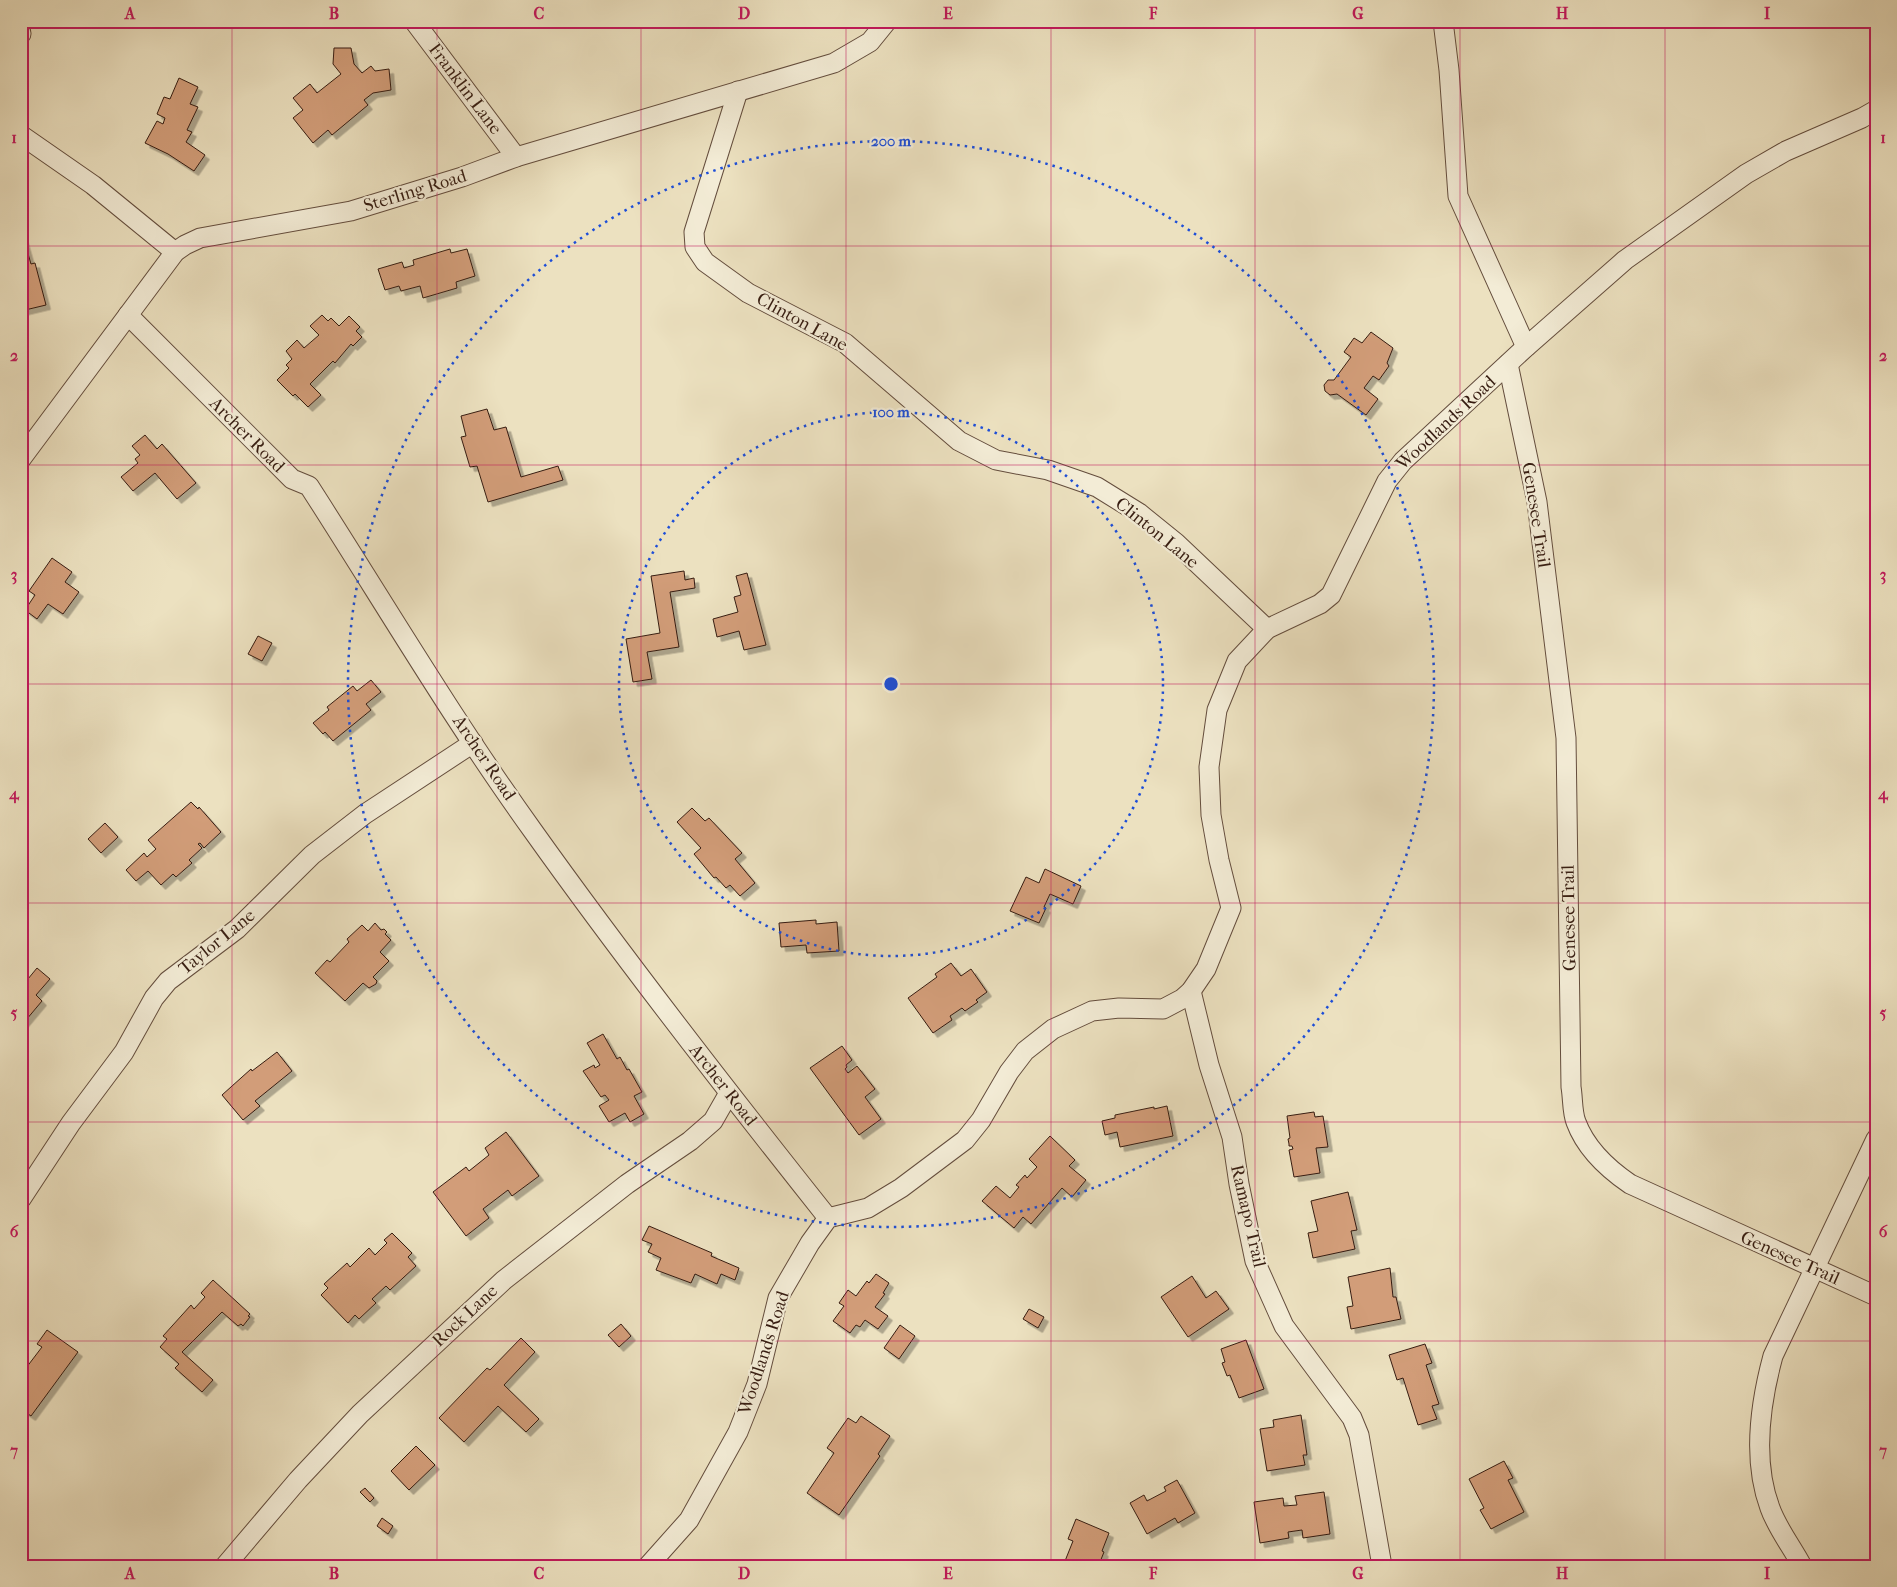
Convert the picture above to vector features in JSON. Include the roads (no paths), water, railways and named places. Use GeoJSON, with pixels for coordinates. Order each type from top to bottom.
{"type":"FeatureCollection","features":[{"type":"Feature","properties":{"kind":"street","name":"Franklin Lane"},"geometry":{"type":"LineString","coordinates":[[414,21],[516,157]]}},
{"type":"Feature","properties":{"kind":"street","name":"Sterling Road"},"geometry":{"type":"LineString","coordinates":[[21,459],[176,252],[185,244],[200,238],[351,211],[462,177],[516,157],[834,63],[870,42],[887,21]]}},
{"type":"Feature","properties":{"kind":"street"},"geometry":{"type":"LineString","coordinates":[[1443,21],[1449,70],[1458,196],[1526,347]]}},
{"type":"Feature","properties":{"kind":"street","name":"Clinton Lane"},"geometry":{"type":"LineString","coordinates":[[738,91],[694,232],[694,247],[705,262],[748,293],[845,343],[959,441],[996,460],[1048,470],[1097,487],[1139,513],[1176,543],[1267,629]]}},
{"type":"Feature","properties":{"kind":"street","name":"Woodlands Road"},"geometry":{"type":"LineString","coordinates":[[648,1566],[689,1520],[738,1432],[756,1384],[778,1298],[810,1243],[828,1218],[868,1208],[902,1188],[965,1140],[981,1120],[1009,1072],[1025,1050],[1053,1029],[1092,1011],[1120,1008],[1163,1009],[1191,992],[1206,969],[1231,908],[1219,860],[1211,815],[1209,767],[1217,710],[1237,661],[1267,629],[1320,604],[1331,595],[1387,481],[1403,461],[1526,347],[1625,260],[1723,190],[1786,151],[1876,110]]}},
{"type":"Feature","properties":{"kind":"street"},"geometry":{"type":"LineString","coordinates":[[21,135],[93,185],[176,252]]}},
{"type":"Feature","properties":{"kind":"street","name":"Archer Road"},"geometry":{"type":"LineString","coordinates":[[128,315],[292,479],[309,486],[473,743],[532,831],[729,1093],[828,1218]]}},
{"type":"Feature","properties":{"kind":"street","name":"Genesee Trail"},"geometry":{"type":"LineString","coordinates":[[1508,364],[1537,502],[1566,738],[1572,1087],[1576,1122],[1591,1149],[1610,1170],[1630,1184],[1876,1296]]}},
{"type":"Feature","properties":{"kind":"street","name":"Taylor Lane"},"geometry":{"type":"LineString","coordinates":[[21,1198],[71,1123],[124,1052],[154,998],[168,981],[237,929],[312,855],[365,814],[473,743]]}},
{"type":"Feature","properties":{"kind":"street","name":"Ramapo Trail"},"geometry":{"type":"LineString","coordinates":[[1191,992],[1209,1065],[1232,1137],[1239,1184],[1255,1262],[1284,1326],[1352,1418],[1359,1435],[1382,1566]]}},
{"type":"Feature","properties":{"kind":"street","name":"Rock Lane"},"geometry":{"type":"LineString","coordinates":[[225,1566],[298,1480],[367,1407],[504,1280],[627,1184],[690,1141],[713,1121],[729,1093]]}},
{"type":"Feature","properties":{"kind":"street"},"geometry":{"type":"LineString","coordinates":[[1802,1566],[1770,1508],[1764,1483],[1759,1448],[1765,1386],[1773,1356],[1876,1139]]}}]}
